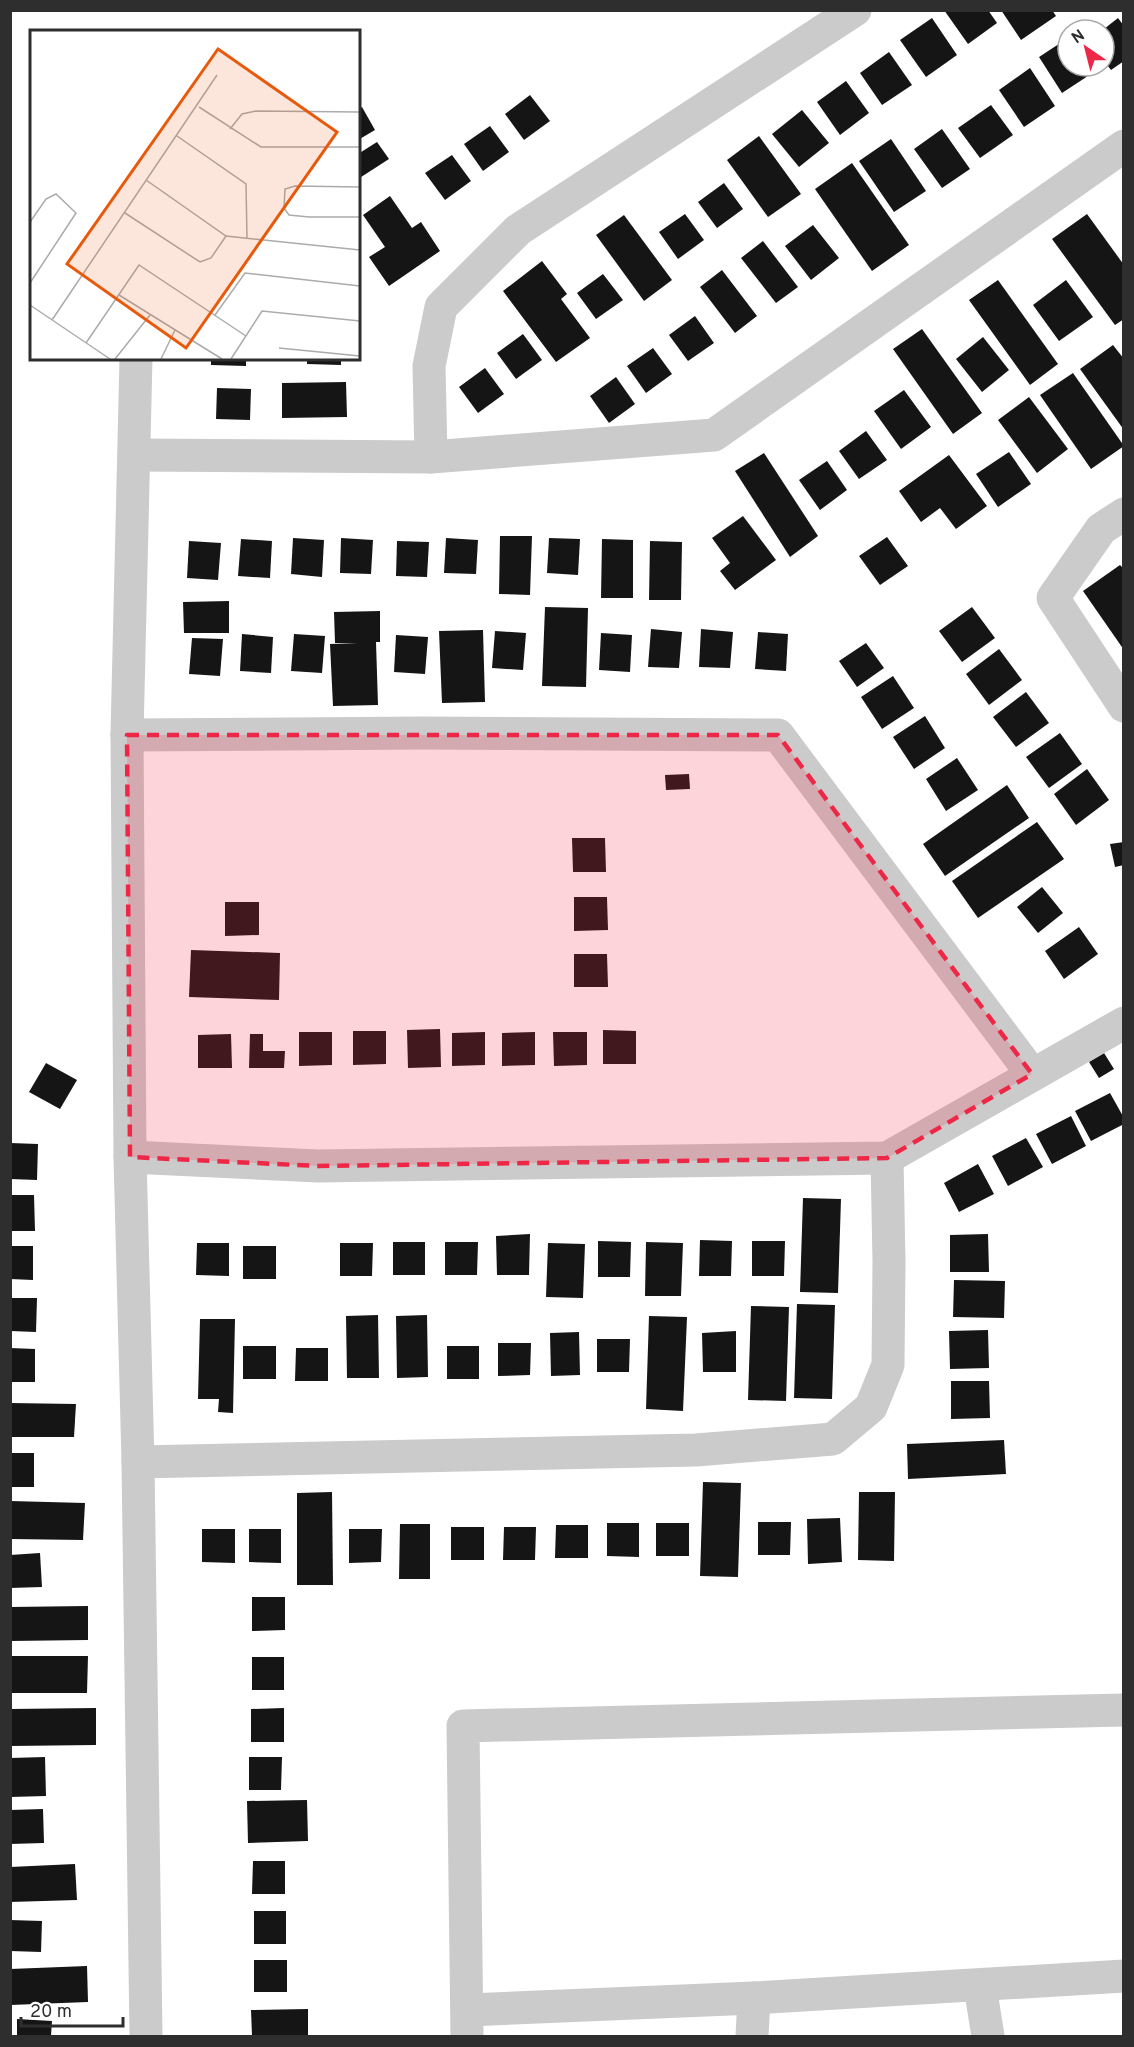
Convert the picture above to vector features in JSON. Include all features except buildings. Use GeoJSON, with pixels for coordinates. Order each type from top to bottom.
{"type":"FeatureCollection","features":[{"type":"Feature","properties":{"kind":"street"},"geometry":{"type":"LineString","coordinates":[[430,457],[429,366],[441,307],[518,230],[855,10]]}},
{"type":"Feature","properties":{"kind":"street"},"geometry":{"type":"LineString","coordinates":[[135,455],[430,457],[714,435],[1124,146]]}},
{"type":"Feature","properties":{"kind":"street"},"geometry":{"type":"LineString","coordinates":[[136,360],[128,735],[130,1157],[138,1462],[146,2037]]}},
{"type":"Feature","properties":{"kind":"street"},"geometry":{"type":"LineString","coordinates":[[1124,514],[1101,529],[1053,598],[1124,706]]}},
{"type":"Feature","properties":{"kind":"street"},"geometry":{"type":"LineString","coordinates":[[128,735],[422,733],[778,735],[1032,1074]]}},
{"type":"Feature","properties":{"kind":"street"},"geometry":{"type":"LineString","coordinates":[[130,1157],[318,1166],[887,1158],[1124,1023]]}},
{"type":"Feature","properties":{"kind":"street"},"geometry":{"type":"LineString","coordinates":[[138,1462],[696,1450],[833,1439],[870,1407],[888,1365],[887,1158]]}},
{"type":"Feature","properties":{"kind":"street"},"geometry":{"type":"LineString","coordinates":[[1124,1710],[463,1726],[467,2023],[753,1998],[1124,1976]]}},
{"type":"Feature","properties":{"kind":"street"},"geometry":{"type":"LineString","coordinates":[[980,1986],[988,2037]]}},
{"type":"Feature","properties":{"kind":"street"},"geometry":{"type":"LineString","coordinates":[[752,2037],[753,1998]]}},
{"type":"Feature","properties":{"kind":"highlighted area"},"geometry":{"type":"Polygon","coordinates":[[[127,735],[778,735],[1032,1074],[887,1158],[318,1166],[130,1157],[127,735]]]}}]}
